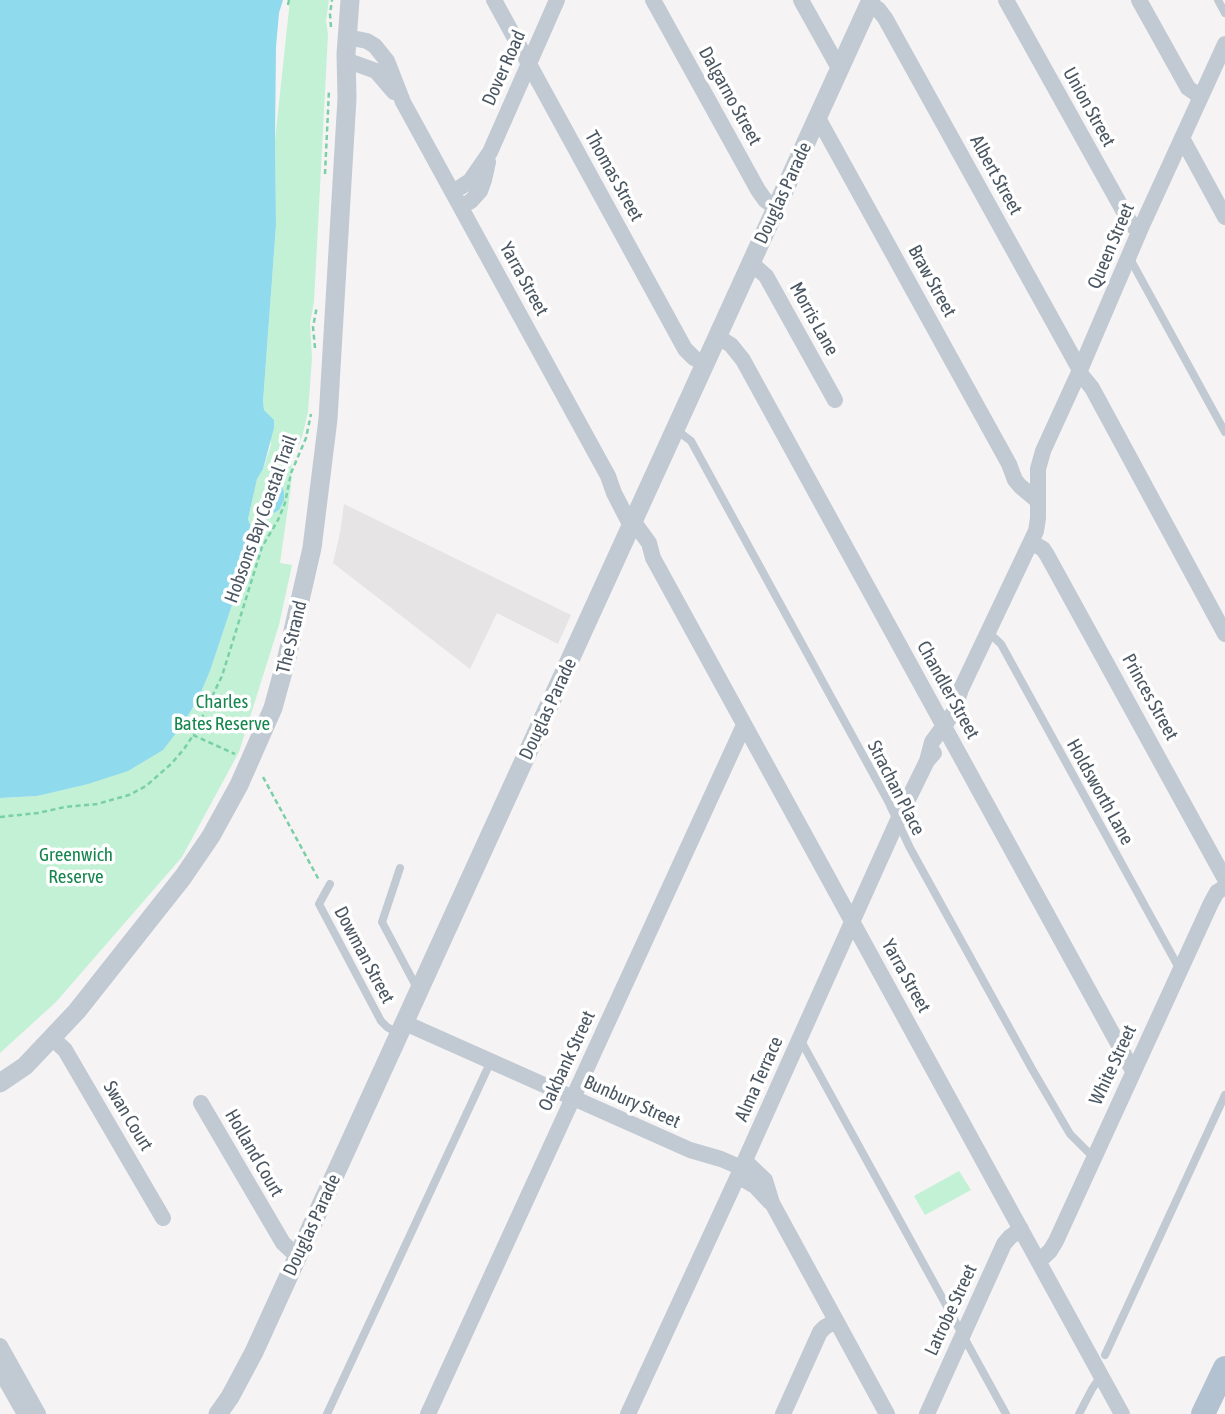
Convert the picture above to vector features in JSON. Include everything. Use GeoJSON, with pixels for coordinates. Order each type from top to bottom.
{"type":"FeatureCollection","features":[{"type":"Feature","properties":{"kind":"main road"},"geometry":{"type":"LineString","coordinates":[[1203,1414],[1225,1368]]}},
{"type":"Feature","properties":{"kind":"street","name":"The Strand"},"geometry":{"type":"LineString","coordinates":[[0,1083],[25,1066],[77,1011],[183,877],[211,836],[239,785],[273,708],[312,548],[328,419],[347,98],[350,0]]}},
{"type":"Feature","properties":{"kind":"street","name":"The Strand"},"geometry":{"type":"LineString","coordinates":[[348,47],[359,0]]}},
{"type":"Feature","properties":{"kind":"street","name":"Thomas Street"},"geometry":{"type":"LineString","coordinates":[[494,0],[685,349],[705,364]]}},
{"type":"Feature","properties":{"kind":"street","name":"Dover Road"},"geometry":{"type":"LineString","coordinates":[[457,200],[474,198],[480,191],[490,152],[557,0]]}},
{"type":"Feature","properties":{"kind":"street","name":"Dalgarno Street"},"geometry":{"type":"LineString","coordinates":[[653,0],[758,190],[765,200],[776,208]]}},
{"type":"Feature","properties":{"kind":"street"},"geometry":{"type":"LineString","coordinates":[[802,0],[840,69]]}},
{"type":"Feature","properties":{"kind":"street","name":"Union Street"},"geometry":{"type":"LineString","coordinates":[[1006,0],[1130,222],[1140,230]]}},
{"type":"Feature","properties":{"kind":"street"},"geometry":{"type":"LineString","coordinates":[[1139,0],[1188,88],[1201,97]]}},
{"type":"Feature","properties":{"kind":"street","name":"Douglas Parade"},"geometry":{"type":"LineString","coordinates":[[218,1414],[254,1353],[870,2]]}},
{"type":"Feature","properties":{"kind":"street","name":"Albert Street"},"geometry":{"type":"LineString","coordinates":[[870,2],[885,18],[1225,634]]}},
{"type":"Feature","properties":{"kind":"street","name":"Yarra Street"},"geometry":{"type":"LineString","coordinates":[[348,47],[369,42],[383,55],[390,67],[403,102],[608,476],[629,530],[649,543],[653,558],[1122,1414]]}},
{"type":"Feature","properties":{"kind":"street","name":"Yarra Street"},"geometry":{"type":"LineString","coordinates":[[348,47],[376,71],[403,102]]}},
{"type":"Feature","properties":{"kind":"street","name":"Queen Street"},"geometry":{"type":"LineString","coordinates":[[1039,465],[1140,230],[1224,53]]}},
{"type":"Feature","properties":{"kind":"street","name":"Braw Street"},"geometry":{"type":"LineString","coordinates":[[818,118],[1018,484],[1038,500]]}},
{"type":"Feature","properties":{"kind":"street"},"geometry":{"type":"LineString","coordinates":[[1182,138],[1225,217]]}},
{"type":"Feature","properties":{"kind":"street","name":"Morris Lane"},"geometry":{"type":"LineString","coordinates":[[751,263],[766,276],[835,400]]}},
{"type":"Feature","properties":{"kind":"street","name":"Chandler Street"},"geometry":{"type":"LineString","coordinates":[[718,337],[731,345],[743,360],[1133,1071]]}},
{"type":"Feature","properties":{"kind":"street"},"geometry":{"type":"LineString","coordinates":[[1009,464],[1023,474],[1039,465]]}},
{"type":"Feature","properties":{"kind":"street","name":"Alma Terrace"},"geometry":{"type":"LineString","coordinates":[[628,1414],[927,761],[932,742],[955,710],[961,689],[1031,542],[1037,525],[1039,465]]}},
{"type":"Feature","properties":{"kind":"street","name":"Yarra Street"},"geometry":{"type":"LineString","coordinates":[[608,476],[623,493],[644,498]]}},
{"type":"Feature","properties":{"kind":"street"},"geometry":{"type":"LineString","coordinates":[[629,530],[640,550],[653,558]]}},
{"type":"Feature","properties":{"kind":"street","name":"Princes Street"},"geometry":{"type":"LineString","coordinates":[[1031,542],[1042,548],[1047,555],[1225,879]]}},
{"type":"Feature","properties":{"kind":"street","name":"Oakbank Street"},"geometry":{"type":"LineString","coordinates":[[428,1414],[744,725]]}},
{"type":"Feature","properties":{"kind":"street","name":"White Street"},"geometry":{"type":"LineString","coordinates":[[1039,1261],[1056,1241],[1211,903],[1217,892],[1225,887]]}},
{"type":"Feature","properties":{"kind":"street","name":"Bunbury Street"},"geometry":{"type":"LineString","coordinates":[[402,1029],[491,1061],[690,1150],[720,1170],[740,1171],[774,1207],[887,1414]]}},
{"type":"Feature","properties":{"kind":"street","name":"Swan Court"},"geometry":{"type":"LineString","coordinates":[[52,1038],[65,1050],[163,1218]]}},
{"type":"Feature","properties":{"kind":"street","name":"Holland Court"},"geometry":{"type":"LineString","coordinates":[[201,1102],[283,1243],[298,1256]]}},
{"type":"Feature","properties":{"kind":"street","name":"Latrobe Street"},"geometry":{"type":"LineString","coordinates":[[927,1414],[1005,1242],[1021,1229]]}},
{"type":"Feature","properties":{"kind":"street"},"geometry":{"type":"LineString","coordinates":[[783,1414],[820,1332],[836,1321]]}},
{"type":"Feature","properties":{"kind":"street"},"geometry":{"type":"LineString","coordinates":[[0,1346],[38,1414]]}},
{"type":"Feature","properties":{"kind":"street"},"geometry":{"type":"LineString","coordinates":[[0,1370],[25,1414]]}},
{"type":"Feature","properties":{"kind":"lane"},"geometry":{"type":"LineString","coordinates":[[1218,0],[1225,13]]}},
{"type":"Feature","properties":{"kind":"lane"},"geometry":{"type":"LineString","coordinates":[[1129,256],[1225,432]]}},
{"type":"Feature","properties":{"kind":"lane","name":"Strachan Place"},"geometry":{"type":"LineString","coordinates":[[676,429],[691,441],[888,801],[916,860],[1070,1134],[1094,1158]]}},
{"type":"Feature","properties":{"kind":"lane","name":"Holdsworth Lane"},"geometry":{"type":"LineString","coordinates":[[988,632],[1001,644],[1181,971]]}},
{"type":"Feature","properties":{"kind":"lane"},"geometry":{"type":"LineString","coordinates":[[400,868],[382,922],[419,991]]}},
{"type":"Feature","properties":{"kind":"lane","name":"Dowman Street"},"geometry":{"type":"LineString","coordinates":[[328,888],[319,904],[382,1021],[387,1027],[402,1029]]}},
{"type":"Feature","properties":{"kind":"lane"},"geometry":{"type":"LineString","coordinates":[[800,1039],[1006,1414]]}},
{"type":"Feature","properties":{"kind":"lane"},"geometry":{"type":"LineString","coordinates":[[327,1414],[491,1061]]}},
{"type":"Feature","properties":{"kind":"lane"},"geometry":{"type":"LineString","coordinates":[[1105,1354],[1225,1095]]}},
{"type":"Feature","properties":{"kind":"lane"},"geometry":{"type":"LineString","coordinates":[[1079,1414],[1101,1376]]}},
{"type":"Feature","properties":{"kind":"path"},"geometry":{"type":"LineString","coordinates":[[288,5],[289,0]]}},
{"type":"Feature","properties":{"kind":"path"},"geometry":{"type":"LineString","coordinates":[[332,0],[330,14],[348,47]]}},
{"type":"Feature","properties":{"kind":"path"},"geometry":{"type":"LineString","coordinates":[[325,176],[330,79]]}},
{"type":"Feature","properties":{"kind":"path"},"geometry":{"type":"LineString","coordinates":[[315,352],[313,327],[318,302]]}},
{"type":"Feature","properties":{"kind":"path","name":"Hobsons Bay Coastal Trail"},"geometry":{"type":"LineString","coordinates":[[0,817],[97,804],[130,794],[146,786],[171,764],[193,735],[222,676],[262,547],[285,503],[291,473],[306,438],[311,413]]}},
{"type":"Feature","properties":{"kind":"path"},"geometry":{"type":"LineString","coordinates":[[193,735],[241,757]]}},
{"type":"Feature","properties":{"kind":"path"},"geometry":{"type":"LineString","coordinates":[[263,777],[328,888]]}},
{"type":"Feature","properties":{"kind":"shaded area"},"geometry":{"type":"Polygon","coordinates":[[[344,504],[571,615],[558,644],[497,613],[470,669],[333,563],[344,504]]]}},
{"type":"Feature","properties":{"kind":"green space"},"geometry":{"type":"Polygon","coordinates":[[[290,0],[329,0],[314,302],[310,323],[312,358],[308,412],[302,437],[292,459],[291,486],[280,563],[292,565],[279,625],[239,752],[182,857],[56,1002],[0,1053],[0,798],[37,796],[183,724],[210,671],[255,536],[248,519],[257,479],[271,445],[263,403],[276,225],[275,140],[290,0]]]}},
{"type":"Feature","properties":{"kind":"green space"},"geometry":{"type":"Polygon","coordinates":[[[959,1171],[971,1190],[925,1215],[914,1196],[959,1171]]]}},
{"type":"Feature","properties":{"kind":"water"},"geometry":{"type":"Polygon","coordinates":[[[0,0],[283,0],[276,47],[276,225],[263,402],[264,410],[274,420],[274,428],[263,469],[257,479],[248,519],[251,527],[261,520],[266,512],[264,495],[271,485],[282,487],[284,500],[279,510],[254,532],[255,536],[210,671],[183,724],[163,750],[128,771],[88,784],[37,796],[0,798],[0,0]]]}},
{"type":"Feature","properties":{"kind":"park label","name":"Charles Bates Reserve"},"geometry":{"type":"Point","coordinates":[222,713]}},
{"type":"Feature","properties":{"kind":"park label","name":"Greenwich Reserve"},"geometry":{"type":"Point","coordinates":[76,866]}}]}
